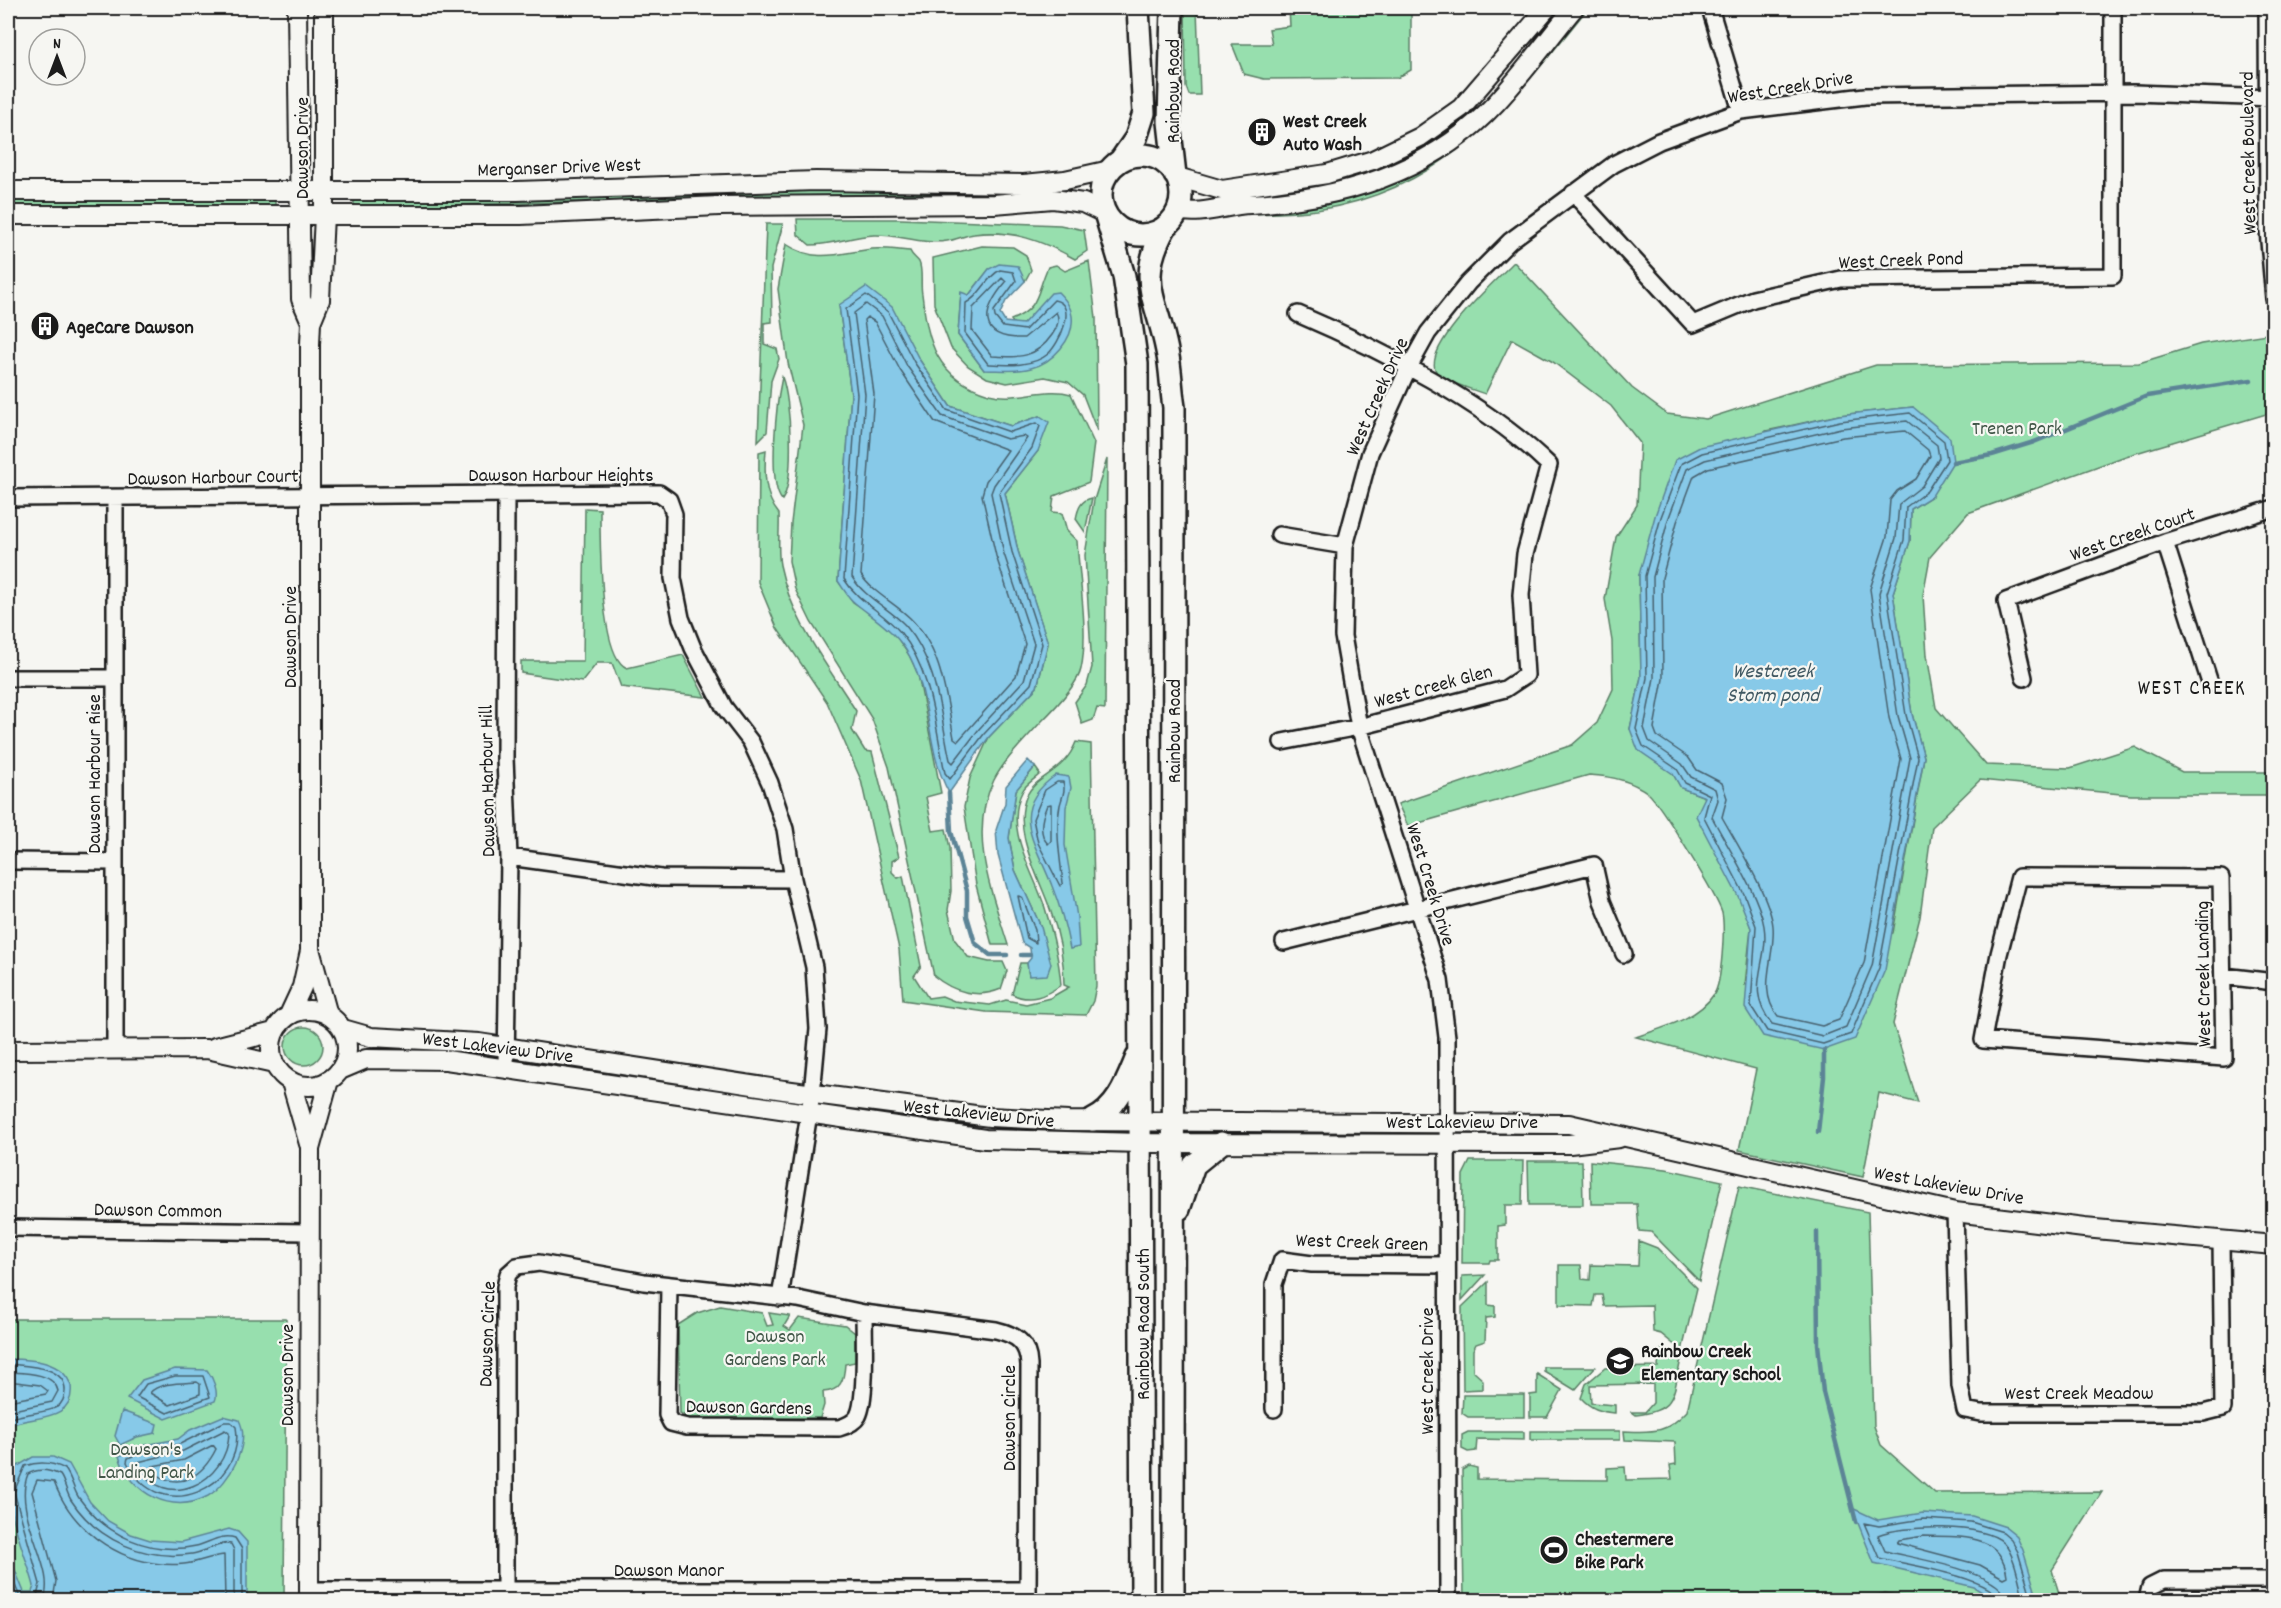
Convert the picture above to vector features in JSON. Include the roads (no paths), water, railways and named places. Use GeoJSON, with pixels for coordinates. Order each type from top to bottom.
{"type":"FeatureCollection","features":[{"type":"Feature","properties":{"kind":"main road","name":"Rainbow Road"},"geometry":{"type":"LineString","coordinates":[[1115,165],[1136,138],[1144,113],[1138,8]]}},
{"type":"Feature","properties":{"kind":"main road","name":"Rainbow Road"},"geometry":{"type":"LineString","coordinates":[[1172,8],[1169,122],[1176,176]]}},
{"type":"Feature","properties":{"kind":"main road"},"geometry":{"type":"LineString","coordinates":[[1143,155],[1165,164],[1176,176],[1180,189],[1172,218],[1148,235],[1129,234],[1119,230],[1105,214],[1101,191],[1115,165],[1143,155]]}},
{"type":"Feature","properties":{"kind":"main road","name":"Rainbow Road"},"geometry":{"type":"LineString","coordinates":[[1105,214],[1124,276],[1137,364],[1140,1048]]}},
{"type":"Feature","properties":{"kind":"main road","name":"Rainbow Road"},"geometry":{"type":"LineString","coordinates":[[1171,1242],[1174,407],[1167,352],[1149,276],[1151,255],[1172,218]]}},
{"type":"Feature","properties":{"kind":"main road"},"geometry":{"type":"LineString","coordinates":[[1093,1120],[1107,1112],[1120,1095],[1140,1048]]}},
{"type":"Feature","properties":{"kind":"main road","name":"Rainbow Road South"},"geometry":{"type":"LineString","coordinates":[[1140,1048],[1142,1600]]}},
{"type":"Feature","properties":{"kind":"main road"},"geometry":{"type":"LineString","coordinates":[[1171,1242],[1185,1186],[1194,1165],[1221,1143]]}},
{"type":"Feature","properties":{"kind":"main road","name":"Rainbow Road South"},"geometry":{"type":"LineString","coordinates":[[1171,1242],[1173,1600]]}},
{"type":"Feature","properties":{"kind":"street","name":"Dawson Drive"},"geometry":{"type":"LineString","coordinates":[[297,8],[298,214],[301,299],[311,322]]}},
{"type":"Feature","properties":{"kind":"street","name":"Dawson Drive"},"geometry":{"type":"LineString","coordinates":[[289,1015],[302,987],[310,951],[311,322],[320,300],[324,215],[324,8]]}},
{"type":"Feature","properties":{"kind":"street"},"geometry":{"type":"LineString","coordinates":[[1176,176],[1222,190],[1327,174],[1373,160],[1438,126],[1461,108],[1488,80],[1546,8]]}},
{"type":"Feature","properties":{"kind":"street"},"geometry":{"type":"LineString","coordinates":[[1172,218],[1224,206],[1299,201],[1342,192],[1397,172],[1451,142],[1495,104],[1574,8]]}},
{"type":"Feature","properties":{"kind":"street"},"geometry":{"type":"LineString","coordinates":[[1710,8],[1741,111]]}},
{"type":"Feature","properties":{"kind":"street"},"geometry":{"type":"LineString","coordinates":[[2113,8],[2114,93]]}},
{"type":"Feature","properties":{"kind":"street","name":"West Creek Boulevard"},"geometry":{"type":"LineString","coordinates":[[2267,8],[2274,299]]}},
{"type":"Feature","properties":{"kind":"street"},"geometry":{"type":"LineString","coordinates":[[297,57],[324,57]]}},
{"type":"Feature","properties":{"kind":"street","name":"West Creek Drive"},"geometry":{"type":"LineString","coordinates":[[1448,1600],[1447,1037],[1440,980],[1359,727],[1343,636],[1345,546],[1370,453],[1408,369],[1428,333],[1468,283],[1510,242],[1573,193],[1614,164],[1659,141],[1741,111],[1865,96],[2114,93],[2270,98]]}},
{"type":"Feature","properties":{"kind":"street","name":"West Creek Pond"},"geometry":{"type":"LineString","coordinates":[[1573,193],[1693,324],[1754,299],[1841,279],[2113,276],[2114,93]]}},
{"type":"Feature","properties":{"kind":"street"},"geometry":{"type":"LineString","coordinates":[[1438,126],[1451,142]]}},
{"type":"Feature","properties":{"kind":"street","name":"Merganser Drive West"},"geometry":{"type":"LineString","coordinates":[[8,191],[298,193],[517,191],[816,181],[1024,184],[1065,180],[1115,165]]}},
{"type":"Feature","properties":{"kind":"street"},"geometry":{"type":"LineString","coordinates":[[8,215],[521,215],[719,206],[994,204],[1053,199],[1083,203],[1105,214]]}},
{"type":"Feature","properties":{"kind":"street"},"geometry":{"type":"LineString","coordinates":[[1298,314],[1342,333],[1408,369]]}},
{"type":"Feature","properties":{"kind":"street","name":"West Creek Glen"},"geometry":{"type":"LineString","coordinates":[[1359,727],[1505,689],[1526,675],[1521,595],[1526,554],[1549,465],[1525,441],[1485,413],[1408,369]]}},
{"type":"Feature","properties":{"kind":"street","name":"Dawson Harbour Heights"},"geometry":{"type":"LineString","coordinates":[[311,496],[660,493],[669,501],[674,514],[671,547],[673,578],[681,618],[705,675],[751,742],[770,783],[785,830],[793,879],[809,939],[818,994],[818,1029],[810,1112]]}},
{"type":"Feature","properties":{"kind":"street","name":"Dawson Harbour Hill"},"geometry":{"type":"LineString","coordinates":[[506,495],[505,758],[509,857],[506,1067]]}},
{"type":"Feature","properties":{"kind":"street","name":"Dawson Harbour Court"},"geometry":{"type":"LineString","coordinates":[[8,498],[311,496]]}},
{"type":"Feature","properties":{"kind":"street","name":"Dawson Harbour Rise"},"geometry":{"type":"LineString","coordinates":[[115,498],[115,1050]]}},
{"type":"Feature","properties":{"kind":"street","name":"West Creek Court"},"geometry":{"type":"LineString","coordinates":[[2024,678],[2006,601],[2165,542],[2274,508]]}},
{"type":"Feature","properties":{"kind":"street"},"geometry":{"type":"LineString","coordinates":[[1279,535],[1345,546]]}},
{"type":"Feature","properties":{"kind":"street"},"geometry":{"type":"LineString","coordinates":[[2165,542],[2210,682]]}},
{"type":"Feature","properties":{"kind":"street"},"geometry":{"type":"LineString","coordinates":[[8,678],[114,678]]}},
{"type":"Feature","properties":{"kind":"street"},"geometry":{"type":"LineString","coordinates":[[1282,742],[1359,727]]}},
{"type":"Feature","properties":{"kind":"street"},"geometry":{"type":"LineString","coordinates":[[509,857],[661,878],[793,879]]}},
{"type":"Feature","properties":{"kind":"street"},"geometry":{"type":"LineString","coordinates":[[8,861],[114,862]]}},
{"type":"Feature","properties":{"kind":"street"},"geometry":{"type":"LineString","coordinates":[[1284,942],[1594,865],[1602,901],[1624,954]]}},
{"type":"Feature","properties":{"kind":"street","name":"West Creek Landing"},"geometry":{"type":"LineString","coordinates":[[2019,877],[2221,878],[2224,976],[2224,1058],[1983,1040],[2000,954],[2019,877]]}},
{"type":"Feature","properties":{"kind":"street","name":"Dawson Drive"},"geometry":{"type":"LineString","coordinates":[[310,951],[328,1015]]}},
{"type":"Feature","properties":{"kind":"street"},"geometry":{"type":"LineString","coordinates":[[2224,976],[2274,971]]}},
{"type":"Feature","properties":{"kind":"street"},"geometry":{"type":"LineString","coordinates":[[2224,976],[2274,982]]}},
{"type":"Feature","properties":{"kind":"street"},"geometry":{"type":"LineString","coordinates":[[309,1010],[328,1015],[342,1029],[347,1050],[334,1075],[311,1086],[291,1082],[274,1064],[271,1053],[274,1032],[289,1015],[309,1010]]}},
{"type":"Feature","properties":{"kind":"street","name":"West Lakeview Drive"},"geometry":{"type":"LineString","coordinates":[[342,1029],[371,1038],[450,1040],[812,1094],[990,1117],[1569,1124],[1600,1130],[1621,1138],[1955,1212],[2084,1228],[2274,1245]]}},
{"type":"Feature","properties":{"kind":"street"},"geometry":{"type":"LineString","coordinates":[[207,1049],[274,1032]]}},
{"type":"Feature","properties":{"kind":"street"},"geometry":{"type":"LineString","coordinates":[[8,1050],[207,1049],[274,1064]]}},
{"type":"Feature","properties":{"kind":"street","name":"West Lakeview Drive"},"geometry":{"type":"LineString","coordinates":[[334,1075],[355,1061],[377,1058],[446,1060],[984,1139],[1141,1143],[1570,1144],[1621,1138]]}},
{"type":"Feature","properties":{"kind":"street","name":"Dawson Drive"},"geometry":{"type":"LineString","coordinates":[[310,1149],[334,1075]]}},
{"type":"Feature","properties":{"kind":"street","name":"Dawson Drive"},"geometry":{"type":"LineString","coordinates":[[291,1082],[310,1149],[309,1595]]}},
{"type":"Feature","properties":{"kind":"street"},"geometry":{"type":"LineString","coordinates":[[780,1298],[810,1112]]}},
{"type":"Feature","properties":{"kind":"street","name":"West Creek Meadow"},"geometry":{"type":"LineString","coordinates":[[1955,1212],[1960,1386],[1965,1410],[1982,1413],[2203,1413],[2223,1408],[2222,1240]]}},
{"type":"Feature","properties":{"kind":"street","name":"Dawson Common"},"geometry":{"type":"LineString","coordinates":[[8,1228],[309,1232]]}},
{"type":"Feature","properties":{"kind":"street","name":"West Creek Green"},"geometry":{"type":"LineString","coordinates":[[1274,1409],[1274,1284],[1282,1260],[1312,1264],[1447,1265]]}},
{"type":"Feature","properties":{"kind":"street","name":"Dawson Circle"},"geometry":{"type":"LineString","coordinates":[[504,1595],[505,1287],[508,1274],[517,1266],[539,1263],[669,1285],[780,1298],[864,1313],[996,1330],[1022,1341],[1028,1351],[1029,1365],[1028,1595]]}},
{"type":"Feature","properties":{"kind":"street","name":"Dawson Gardens"},"geometry":{"type":"LineString","coordinates":[[669,1285],[667,1415],[671,1423],[687,1427],[839,1428],[849,1425],[859,1415],[862,1400],[864,1313]]}},
{"type":"Feature","properties":{"kind":"street"},"geometry":{"type":"LineString","coordinates":[[2147,1600],[2150,1587],[2164,1580],[2274,1580]]}},
{"type":"Feature","properties":{"kind":"street","name":"Dawson Manor"},"geometry":{"type":"LineString","coordinates":[[309,1595],[1028,1595]]}},
{"type":"Feature","properties":{"kind":"water"},"geometry":{"type":"Polygon","coordinates":[[[999,264],[1018,266],[1025,281],[1006,301],[1000,314],[1005,322],[1023,324],[1051,293],[1058,292],[1070,309],[1072,325],[1066,341],[1047,361],[1031,368],[1008,371],[984,370],[958,335],[961,292],[969,295],[989,269],[999,264]]]}},
{"type":"Feature","properties":{"kind":"water"},"geometry":{"type":"Polygon","coordinates":[[[866,287],[892,307],[919,359],[950,406],[1011,426],[1040,416],[1049,422],[1038,451],[1005,493],[1018,551],[1048,643],[1037,687],[989,737],[949,793],[936,760],[922,690],[910,657],[899,640],[852,601],[838,581],[851,394],[839,305],[866,287]]]}},
{"type":"Feature","properties":{"kind":"water","name":"Westcreek Storm pond"},"geometry":{"type":"Polygon","coordinates":[[[1913,407],[1950,438],[1953,462],[1932,496],[1911,509],[1910,541],[1893,593],[1912,714],[1924,757],[1885,970],[1855,1039],[1824,1050],[1763,1036],[1745,1008],[1751,928],[1738,896],[1696,816],[1705,797],[1681,788],[1673,774],[1638,750],[1630,729],[1641,677],[1639,575],[1655,516],[1675,460],[1700,447],[1839,415],[1913,407]]]}},
{"type":"Feature","properties":{"kind":"water"},"geometry":{"type":"Polygon","coordinates":[[[1028,760],[1035,767],[1016,790],[1009,838],[1015,870],[1041,927],[1051,964],[1047,975],[1029,976],[1027,963],[1031,958],[1030,948],[1022,943],[998,855],[996,830],[1005,803],[1006,786],[1028,760]]]}},
{"type":"Feature","properties":{"kind":"water"},"geometry":{"type":"Polygon","coordinates":[[[1056,775],[1069,777],[1071,788],[1066,807],[1065,845],[1077,917],[1079,947],[1070,949],[1058,901],[1029,828],[1032,801],[1041,788],[1056,775]]]}},
{"type":"Feature","properties":{"kind":"water"},"geometry":{"type":"Polygon","coordinates":[[[8,1359],[45,1363],[61,1371],[71,1386],[70,1398],[66,1406],[49,1416],[8,1426],[8,1359]]]}},
{"type":"Feature","properties":{"kind":"water"},"geometry":{"type":"Polygon","coordinates":[[[175,1369],[207,1370],[215,1385],[215,1401],[166,1419],[127,1399],[142,1380],[175,1369]]]}},
{"type":"Feature","properties":{"kind":"water"},"geometry":{"type":"Polygon","coordinates":[[[122,1411],[157,1424],[155,1433],[137,1437],[120,1445],[115,1436],[122,1411]]]}},
{"type":"Feature","properties":{"kind":"water"},"geometry":{"type":"Polygon","coordinates":[[[223,1416],[239,1420],[242,1429],[240,1451],[224,1482],[208,1496],[194,1502],[167,1502],[154,1497],[132,1481],[119,1456],[145,1445],[178,1439],[190,1430],[223,1416]]]}},
{"type":"Feature","properties":{"kind":"water"},"geometry":{"type":"Polygon","coordinates":[[[33,1457],[53,1457],[69,1464],[90,1502],[108,1521],[131,1534],[150,1540],[181,1542],[229,1529],[238,1532],[247,1542],[247,1600],[8,1600],[8,1563],[13,1565],[24,1592],[32,1592],[34,1586],[15,1526],[11,1497],[16,1467],[33,1457]]]}},
{"type":"Feature","properties":{"kind":"water"},"geometry":{"type":"Polygon","coordinates":[[[1852,1508],[1878,1520],[1923,1513],[1972,1516],[2006,1527],[2016,1535],[2023,1550],[2038,1600],[1994,1600],[1974,1587],[1874,1563],[1852,1508]]]}},
{"type":"Feature","properties":{"kind":"waterway"},"geometry":{"type":"LineString","coordinates":[[1953,462],[1992,455],[2034,442],[2147,396],[2251,380]]}},
{"type":"Feature","properties":{"kind":"waterway"},"geometry":{"type":"LineString","coordinates":[[949,793],[951,831],[967,891],[967,916],[975,943],[990,955],[1007,955]]}},
{"type":"Feature","properties":{"kind":"waterway"},"geometry":{"type":"LineString","coordinates":[[1021,955],[1030,955]]}},
{"type":"Feature","properties":{"kind":"waterway"},"geometry":{"type":"LineString","coordinates":[[1818,1132],[1824,1077],[1824,1050]]}},
{"type":"Feature","properties":{"kind":"waterway"},"geometry":{"type":"LineString","coordinates":[[1817,1232],[1818,1344],[1823,1392],[1856,1522]]}},
{"type":"Feature","properties":{"kind":"place","name":"West Creek Auto Wash"},"geometry":{"type":"Point","coordinates":[1262,132]}},
{"type":"Feature","properties":{"kind":"place","name":"AgeCare Dawson"},"geometry":{"type":"Point","coordinates":[45,326]}},
{"type":"Feature","properties":{"kind":"place","name":"Rainbow Creek Elementary School"},"geometry":{"type":"Point","coordinates":[1620,1361]}},
{"type":"Feature","properties":{"kind":"place","name":"Chestermere Bike Park"},"geometry":{"type":"Point","coordinates":[1554,1550]}},
{"type":"Feature","properties":{"kind":"district","name":"WEST CREEK"},"geometry":{"type":"Point","coordinates":[2192,687]}},
{"type":"Feature","properties":{"kind":"park label","name":"Trenen Park"},"geometry":{"type":"Point","coordinates":[2017,427]}},
{"type":"Feature","properties":{"kind":"park label","name":"Dawson Gardens Park"},"geometry":{"type":"Point","coordinates":[775,1346]}},
{"type":"Feature","properties":{"kind":"park label","name":"Dawson's Landing Park"},"geometry":{"type":"Point","coordinates":[146,1460]}}]}
